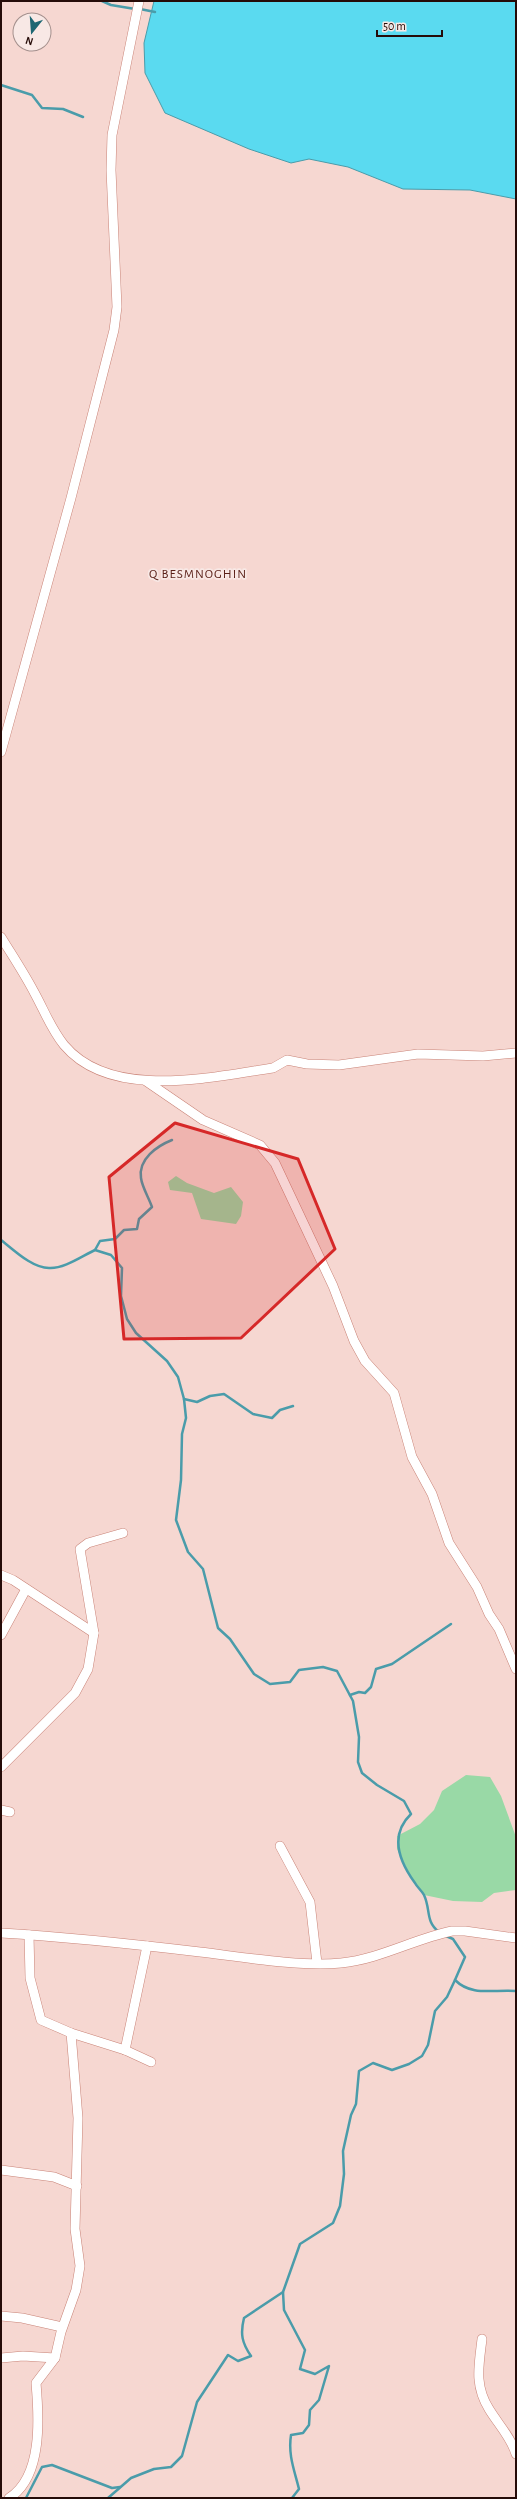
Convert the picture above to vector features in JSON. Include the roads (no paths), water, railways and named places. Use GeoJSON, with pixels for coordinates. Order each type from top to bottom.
{"type":"FeatureCollection","features":[{"type":"Feature","properties":{"kind":"street"},"geometry":{"type":"LineString","coordinates":[[1,752],[65,520],[114,330],[118,307],[111,170],[112,135],[139,1]]}},
{"type":"Feature","properties":{"kind":"street"},"geometry":{"type":"LineString","coordinates":[[1,937],[64,1045],[82,1062],[107,1072],[146,1081],[173,1081],[273,1068],[287,1060],[308,1064],[339,1065],[418,1054],[483,1056],[516,1053]]}},
{"type":"Feature","properties":{"kind":"street"},"geometry":{"type":"LineString","coordinates":[[146,1081],[203,1120],[260,1146],[275,1163],[333,1286],[354,1341],[365,1361],[394,1393],[412,1457],[432,1494],[449,1543],[477,1587],[489,1614],[499,1629],[516,1669]]}},
{"type":"Feature","properties":{"kind":"street"},"geometry":{"type":"LineString","coordinates":[[1,1767],[81,1685],[91,1658],[94,1633],[80,1549],[88,1543],[123,1533]]}},
{"type":"Feature","properties":{"kind":"street"},"geometry":{"type":"LineString","coordinates":[[1,1575],[13,1580],[94,1633]]}},
{"type":"Feature","properties":{"kind":"street"},"geometry":{"type":"LineString","coordinates":[[1,1635],[26,1589]]}},
{"type":"Feature","properties":{"kind":"street"},"geometry":{"type":"LineString","coordinates":[[280,1846],[310,1902],[317,1963]]}},
{"type":"Feature","properties":{"kind":"street"},"geometry":{"type":"LineString","coordinates":[[1,1933],[317,1963],[340,1963],[375,1956],[452,1931],[465,1931],[516,1938]]}},
{"type":"Feature","properties":{"kind":"street"},"geometry":{"type":"LineString","coordinates":[[28,1935],[30,1978],[41,2020],[71,2033],[126,2050],[151,2062]]}},
{"type":"Feature","properties":{"kind":"street"},"geometry":{"type":"LineString","coordinates":[[126,2050],[147,1946]]}},
{"type":"Feature","properties":{"kind":"street"},"geometry":{"type":"LineString","coordinates":[[9,2498],[26,2477],[35,2457],[38,2412],[36,2383],[55,2358],[62,2327],[76,2290],[80,2266],[75,2229],[78,2102],[71,2033]]}},
{"type":"Feature","properties":{"kind":"street"},"geometry":{"type":"LineString","coordinates":[[2,2171],[54,2177],[77,2186]]}},
{"type":"Feature","properties":{"kind":"street"},"geometry":{"type":"LineString","coordinates":[[1,2316],[22,2318],[62,2327]]}},
{"type":"Feature","properties":{"kind":"street"},"geometry":{"type":"LineString","coordinates":[[482,2339],[477,2368],[481,2393],[488,2408],[513,2444],[516,2454]]}},
{"type":"Feature","properties":{"kind":"street"},"geometry":{"type":"LineString","coordinates":[[1,2358],[23,2356],[55,2358]]}},
{"type":"Feature","properties":{"kind":"water"},"geometry":{"type":"Polygon","coordinates":[[[154,1],[516,1],[516,199],[470,190],[403,189],[348,167],[309,159],[291,163],[249,149],[165,113],[145,73],[144,43],[154,1]]]}},
{"type":"Feature","properties":{"kind":"waterway"},"geometry":{"type":"LineString","coordinates":[[102,1],[111,5],[135,9]]}},
{"type":"Feature","properties":{"kind":"waterway"},"geometry":{"type":"LineString","coordinates":[[140,9],[155,12]]}},
{"type":"Feature","properties":{"kind":"waterway"},"geometry":{"type":"LineString","coordinates":[[1,85],[32,95],[42,108],[63,109],[83,117]]}},
{"type":"Feature","properties":{"kind":"waterway"},"geometry":{"type":"LineString","coordinates":[[95,1250],[100,1241],[115,1239],[124,1230],[137,1229],[139,1219],[152,1207],[141,1178],[142,1165],[150,1154],[160,1146],[172,1140]]}},
{"type":"Feature","properties":{"kind":"waterway"},"geometry":{"type":"LineString","coordinates":[[1,1240],[30,1262],[43,1267],[55,1268],[73,1262],[95,1250],[111,1255],[122,1268],[121,1296],[127,1319],[136,1333],[167,1361],[178,1377],[184,1399],[186,1418],[182,1434],[181,1480],[176,1520],[188,1552],[203,1569],[218,1628],[230,1639],[254,1674],[270,1684],[290,1682],[299,1670],[323,1667],[337,1671],[353,1701],[359,1737],[358,1762],[362,1773],[377,1785],[404,1801],[411,1814],[404,1822],[398,1839],[401,1857],[409,1875],[424,1895],[432,1924],[439,1932]]}},
{"type":"Feature","properties":{"kind":"waterway"},"geometry":{"type":"LineString","coordinates":[[184,1399],[197,1402],[210,1396],[224,1394],[253,1414],[272,1418],[280,1410],[293,1406]]}},
{"type":"Feature","properties":{"kind":"waterway"},"geometry":{"type":"LineString","coordinates":[[350,1695],[359,1692],[365,1693],[371,1687],[376,1669],[392,1664],[451,1624]]}},
{"type":"Feature","properties":{"kind":"waterway"},"geometry":{"type":"LineString","coordinates":[[446,1936],[453,1939],[465,1957],[455,1980],[469,1989],[484,1991],[516,1991]]}},
{"type":"Feature","properties":{"kind":"waterway"},"geometry":{"type":"LineString","coordinates":[[108,2498],[131,2478],[154,2469],[171,2467],[182,2456],[197,2402],[228,2355],[238,2361],[251,2356],[246,2347],[242,2334],[244,2318],[283,2292],[300,2244],[333,2223],[340,2206],[344,2174],[343,2151],[351,2115],[356,2104],[359,2071],[373,2063],[392,2070],[409,2064],[422,2056],[428,2045],[435,2011],[447,1997],[455,1980]]}},
{"type":"Feature","properties":{"kind":"waterway"},"geometry":{"type":"LineString","coordinates":[[283,2292],[284,2310],[305,2350],[300,2369],[315,2374],[329,2366],[319,2400],[310,2410],[309,2425],[303,2433],[291,2435],[291,2456],[299,2489],[292,2498]]}},
{"type":"Feature","properties":{"kind":"waterway"},"geometry":{"type":"LineString","coordinates":[[26,2498],[42,2467],[52,2465],[112,2488],[120,2487]]}},
{"type":"Feature","properties":{"kind":"district","name":"Q BESMNOGHIN"},"geometry":{"type":"Point","coordinates":[198,573]}}]}
